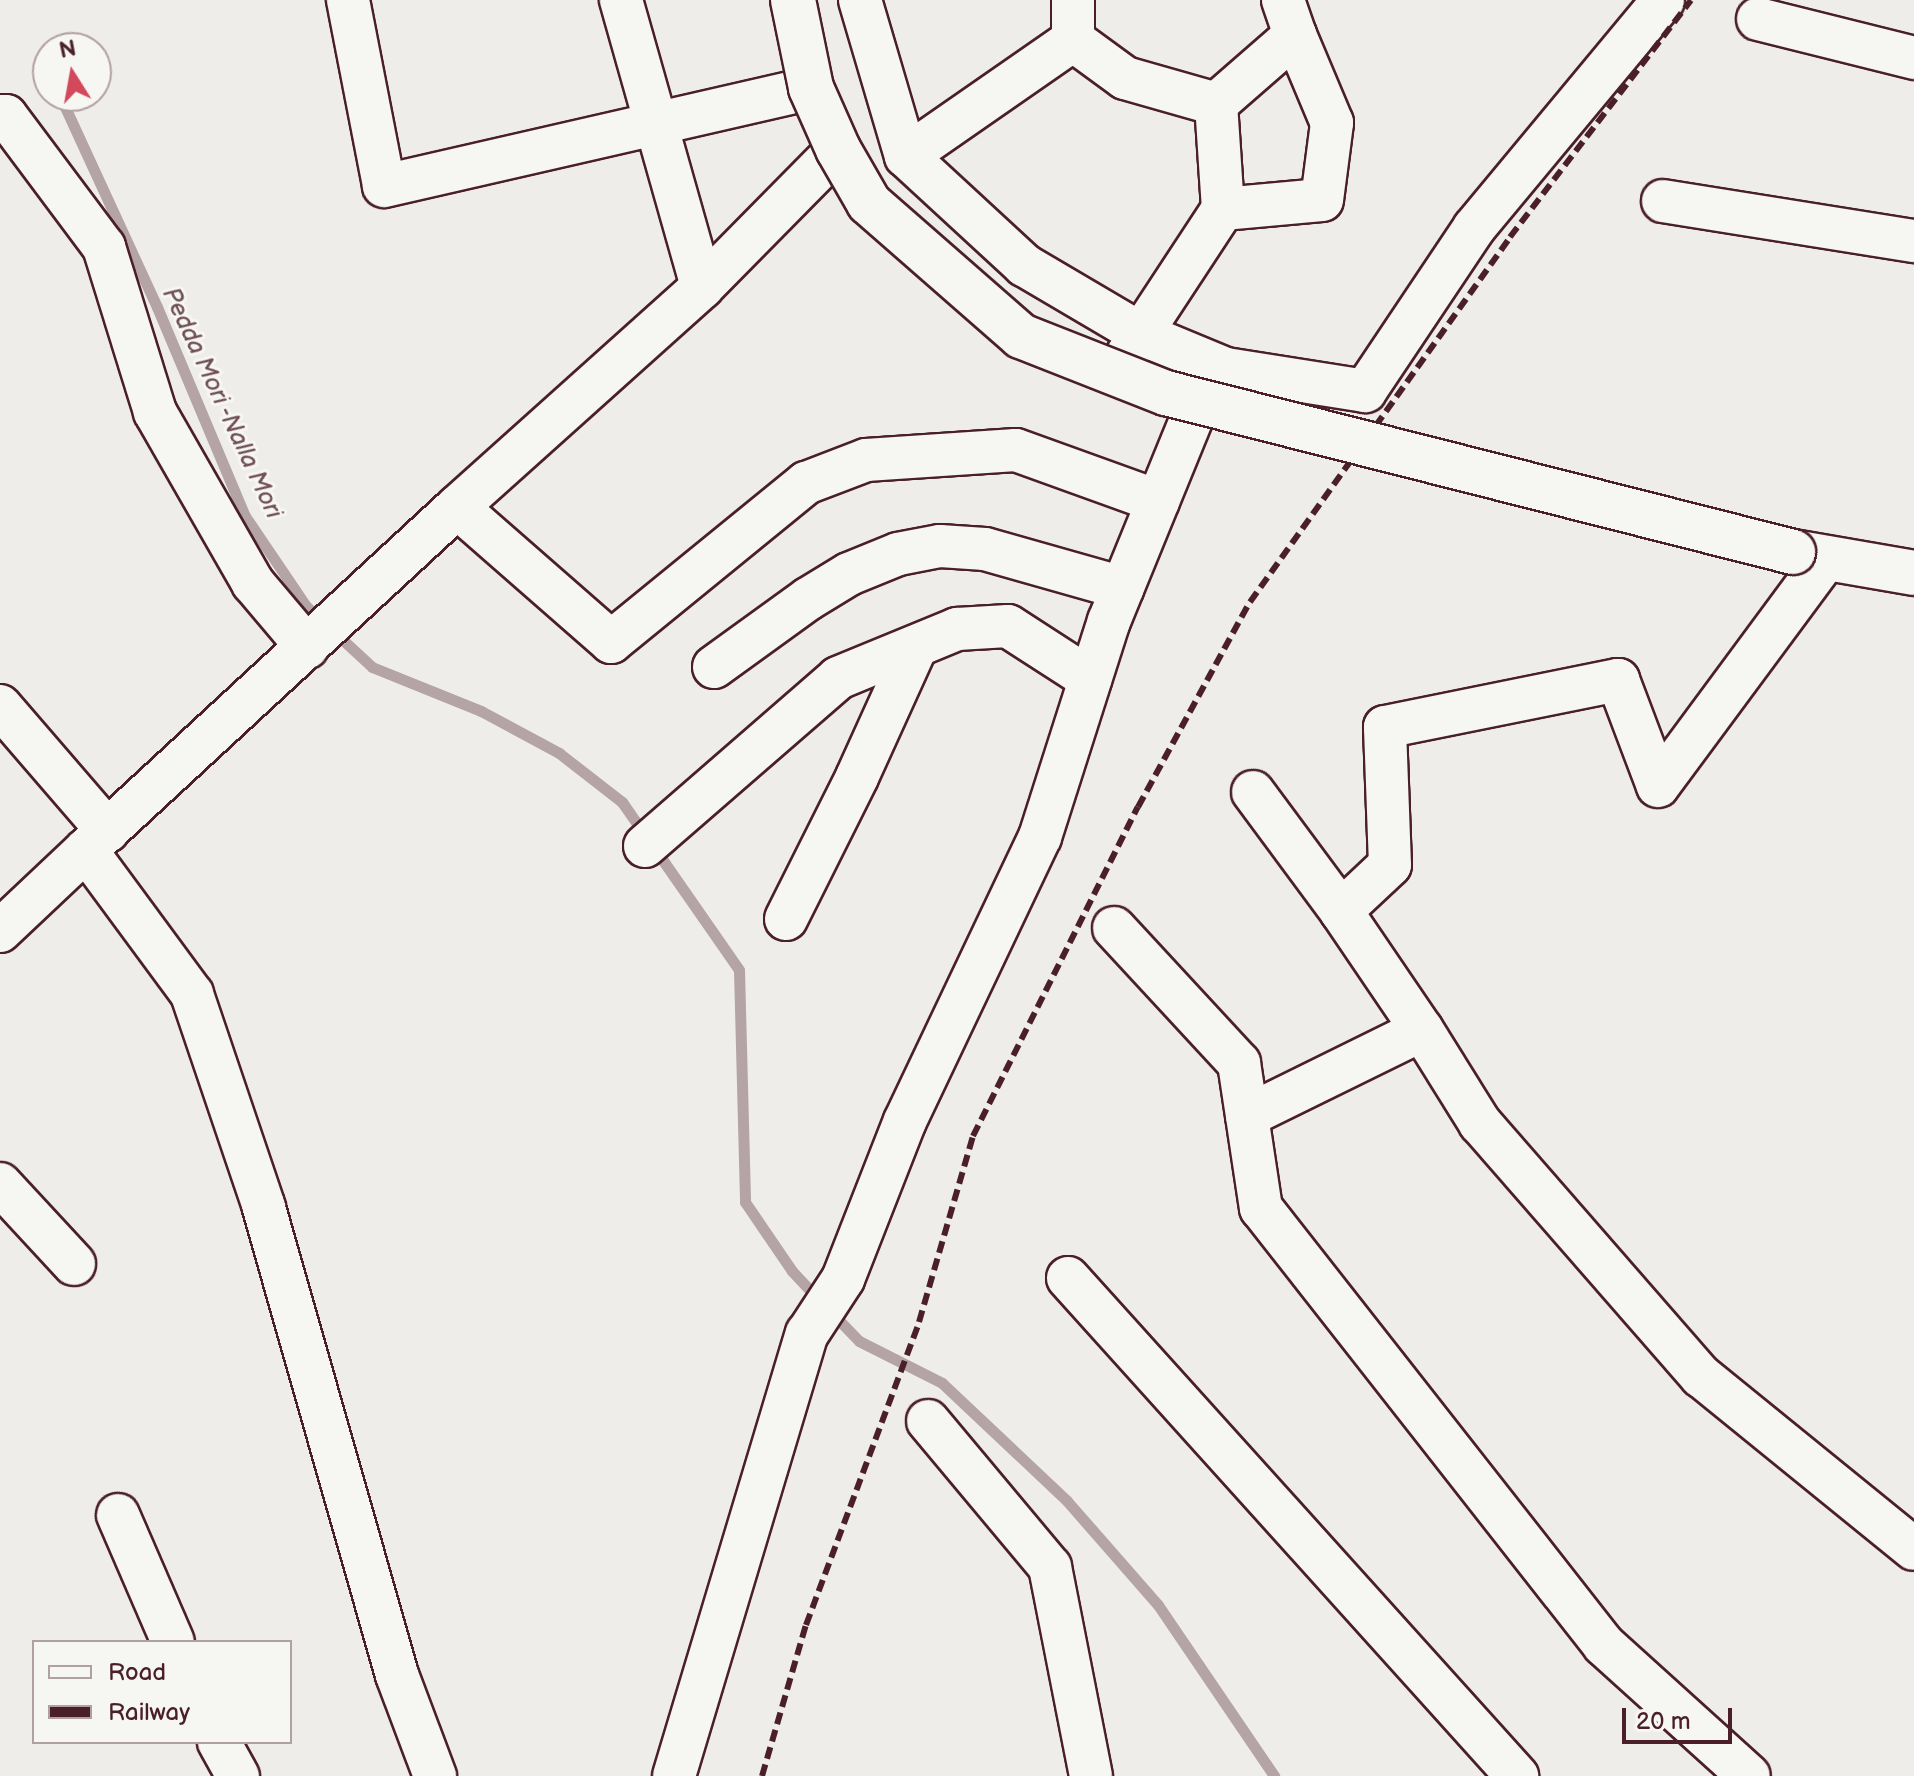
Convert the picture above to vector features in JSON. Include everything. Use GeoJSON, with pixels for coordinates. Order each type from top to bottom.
{"type":"FeatureCollection","features":[{"type":"Feature","properties":{"kind":"street"},"geometry":{"type":"LineString","coordinates":[[348,0],[384,186],[811,88]]}},
{"type":"Feature","properties":{"kind":"street"},"geometry":{"type":"LineString","coordinates":[[621,0],[702,287]]}},
{"type":"Feature","properties":{"kind":"street"},"geometry":{"type":"LineString","coordinates":[[793,0],[811,88],[838,149],[869,203],[1021,336],[1166,393],[1810,555],[1914,573]]}},
{"type":"Feature","properties":{"kind":"street"},"geometry":{"type":"LineString","coordinates":[[860,0],[906,156],[1024,265],[1141,334],[1226,369],[1365,391],[1474,228],[1663,0]]}},
{"type":"Feature","properties":{"kind":"street"},"geometry":{"type":"LineString","coordinates":[[1115,373],[1223,209],[1216,104],[1289,18],[1332,123],[1322,200],[1223,209]]}},
{"type":"Feature","properties":{"kind":"street"},"geometry":{"type":"LineString","coordinates":[[1758,19],[1914,58]]}},
{"type":"Feature","properties":{"kind":"street"},"geometry":{"type":"LineString","coordinates":[[906,156],[1073,20],[1125,78],[1216,104]]}},
{"type":"Feature","properties":{"kind":"street"},"geometry":{"type":"LineString","coordinates":[[0,116],[6,116],[104,247],[155,412],[253,583],[307,647]]}},
{"type":"Feature","properties":{"kind":"street"},"geometry":{"type":"LineString","coordinates":[[0,931],[457,507],[702,287],[838,149]]}},
{"type":"Feature","properties":{"kind":"street"},"geometry":{"type":"LineString","coordinates":[[1663,201],[1914,241]]}},
{"type":"Feature","properties":{"kind":"street"},"geometry":{"type":"LineString","coordinates":[[674,1776],[807,1334],[843,1279],[905,1121],[1040,837],[1090,679],[1123,588],[1199,401]]}},
{"type":"Feature","properties":{"kind":"street"},"geometry":{"type":"LineString","coordinates":[[457,507],[611,642],[806,483],[866,460],[1016,450],[1158,501]]}},
{"type":"Feature","properties":{"kind":"street"},"geometry":{"type":"LineString","coordinates":[[714,667],[808,599],[849,574],[898,554],[940,546],[985,549],[1123,588]]}},
{"type":"Feature","properties":{"kind":"street"},"geometry":{"type":"LineString","coordinates":[[1341,911],[1390,865],[1385,727],[1618,680],[1658,786],[1810,555]]}},
{"type":"Feature","properties":{"kind":"street"},"geometry":{"type":"LineString","coordinates":[[645,846],[838,678],[957,629],[1008,626],[1090,679]]}},
{"type":"Feature","properties":{"kind":"street"},"geometry":{"type":"LineString","coordinates":[[786,919],[857,777],[916,647]]}},
{"type":"Feature","properties":{"kind":"street"},"geometry":{"type":"LineString","coordinates":[[0,706],[97,841],[192,994],[264,1207],[397,1675],[435,1776]]}},
{"type":"Feature","properties":{"kind":"street"},"geometry":{"type":"LineString","coordinates":[[1253,792],[1341,911],[1422,1030],[1480,1123],[1701,1376],[1914,1549]]}},
{"type":"Feature","properties":{"kind":"street"},"geometry":{"type":"LineString","coordinates":[[1114,928],[1239,1063],[1261,1208],[1604,1645],[1749,1776]]}},
{"type":"Feature","properties":{"kind":"street"},"geometry":{"type":"LineString","coordinates":[[1247,1116],[1422,1030]]}},
{"type":"Feature","properties":{"kind":"street"},"geometry":{"type":"LineString","coordinates":[[0,1184],[74,1264]]}},
{"type":"Feature","properties":{"kind":"street"},"geometry":{"type":"LineString","coordinates":[[1068,1278],[1517,1776]]}},
{"type":"Feature","properties":{"kind":"street"},"geometry":{"type":"LineString","coordinates":[[928,1421],[1050,1567],[1091,1776]]}},
{"type":"Feature","properties":{"kind":"street"},"geometry":{"type":"LineString","coordinates":[[118,1515],[172,1640]]}},
{"type":"Feature","properties":{"kind":"street"},"geometry":{"type":"LineString","coordinates":[[220,1744],[238,1776]]}},
{"type":"Feature","properties":{"kind":"waterway","name":"Pedda Mori -Nalla Mori"},"geometry":{"type":"LineString","coordinates":[[67,112],[157,307],[245,516],[306,606],[372,667],[481,711],[559,753],[622,802],[645,835]]}},
{"type":"Feature","properties":{"kind":"waterway","name":"Pedda Mori -Nalla Mori"},"geometry":{"type":"LineString","coordinates":[[655,849],[739,970],[745,1202],[792,1271],[819,1300]]}},
{"type":"Feature","properties":{"kind":"waterway","name":"Pedda Mori -Nalla Mori"},"geometry":{"type":"LineString","coordinates":[[831,1312],[859,1341],[942,1383],[1067,1501],[1158,1605],[1274,1776]]}},
{"type":"Feature","properties":{"kind":"railway"},"geometry":{"type":"LineString","coordinates":[[762,1776],[806,1625],[919,1322],[973,1136],[1138,807],[1250,602],[1510,237],[1691,0]]}}]}
